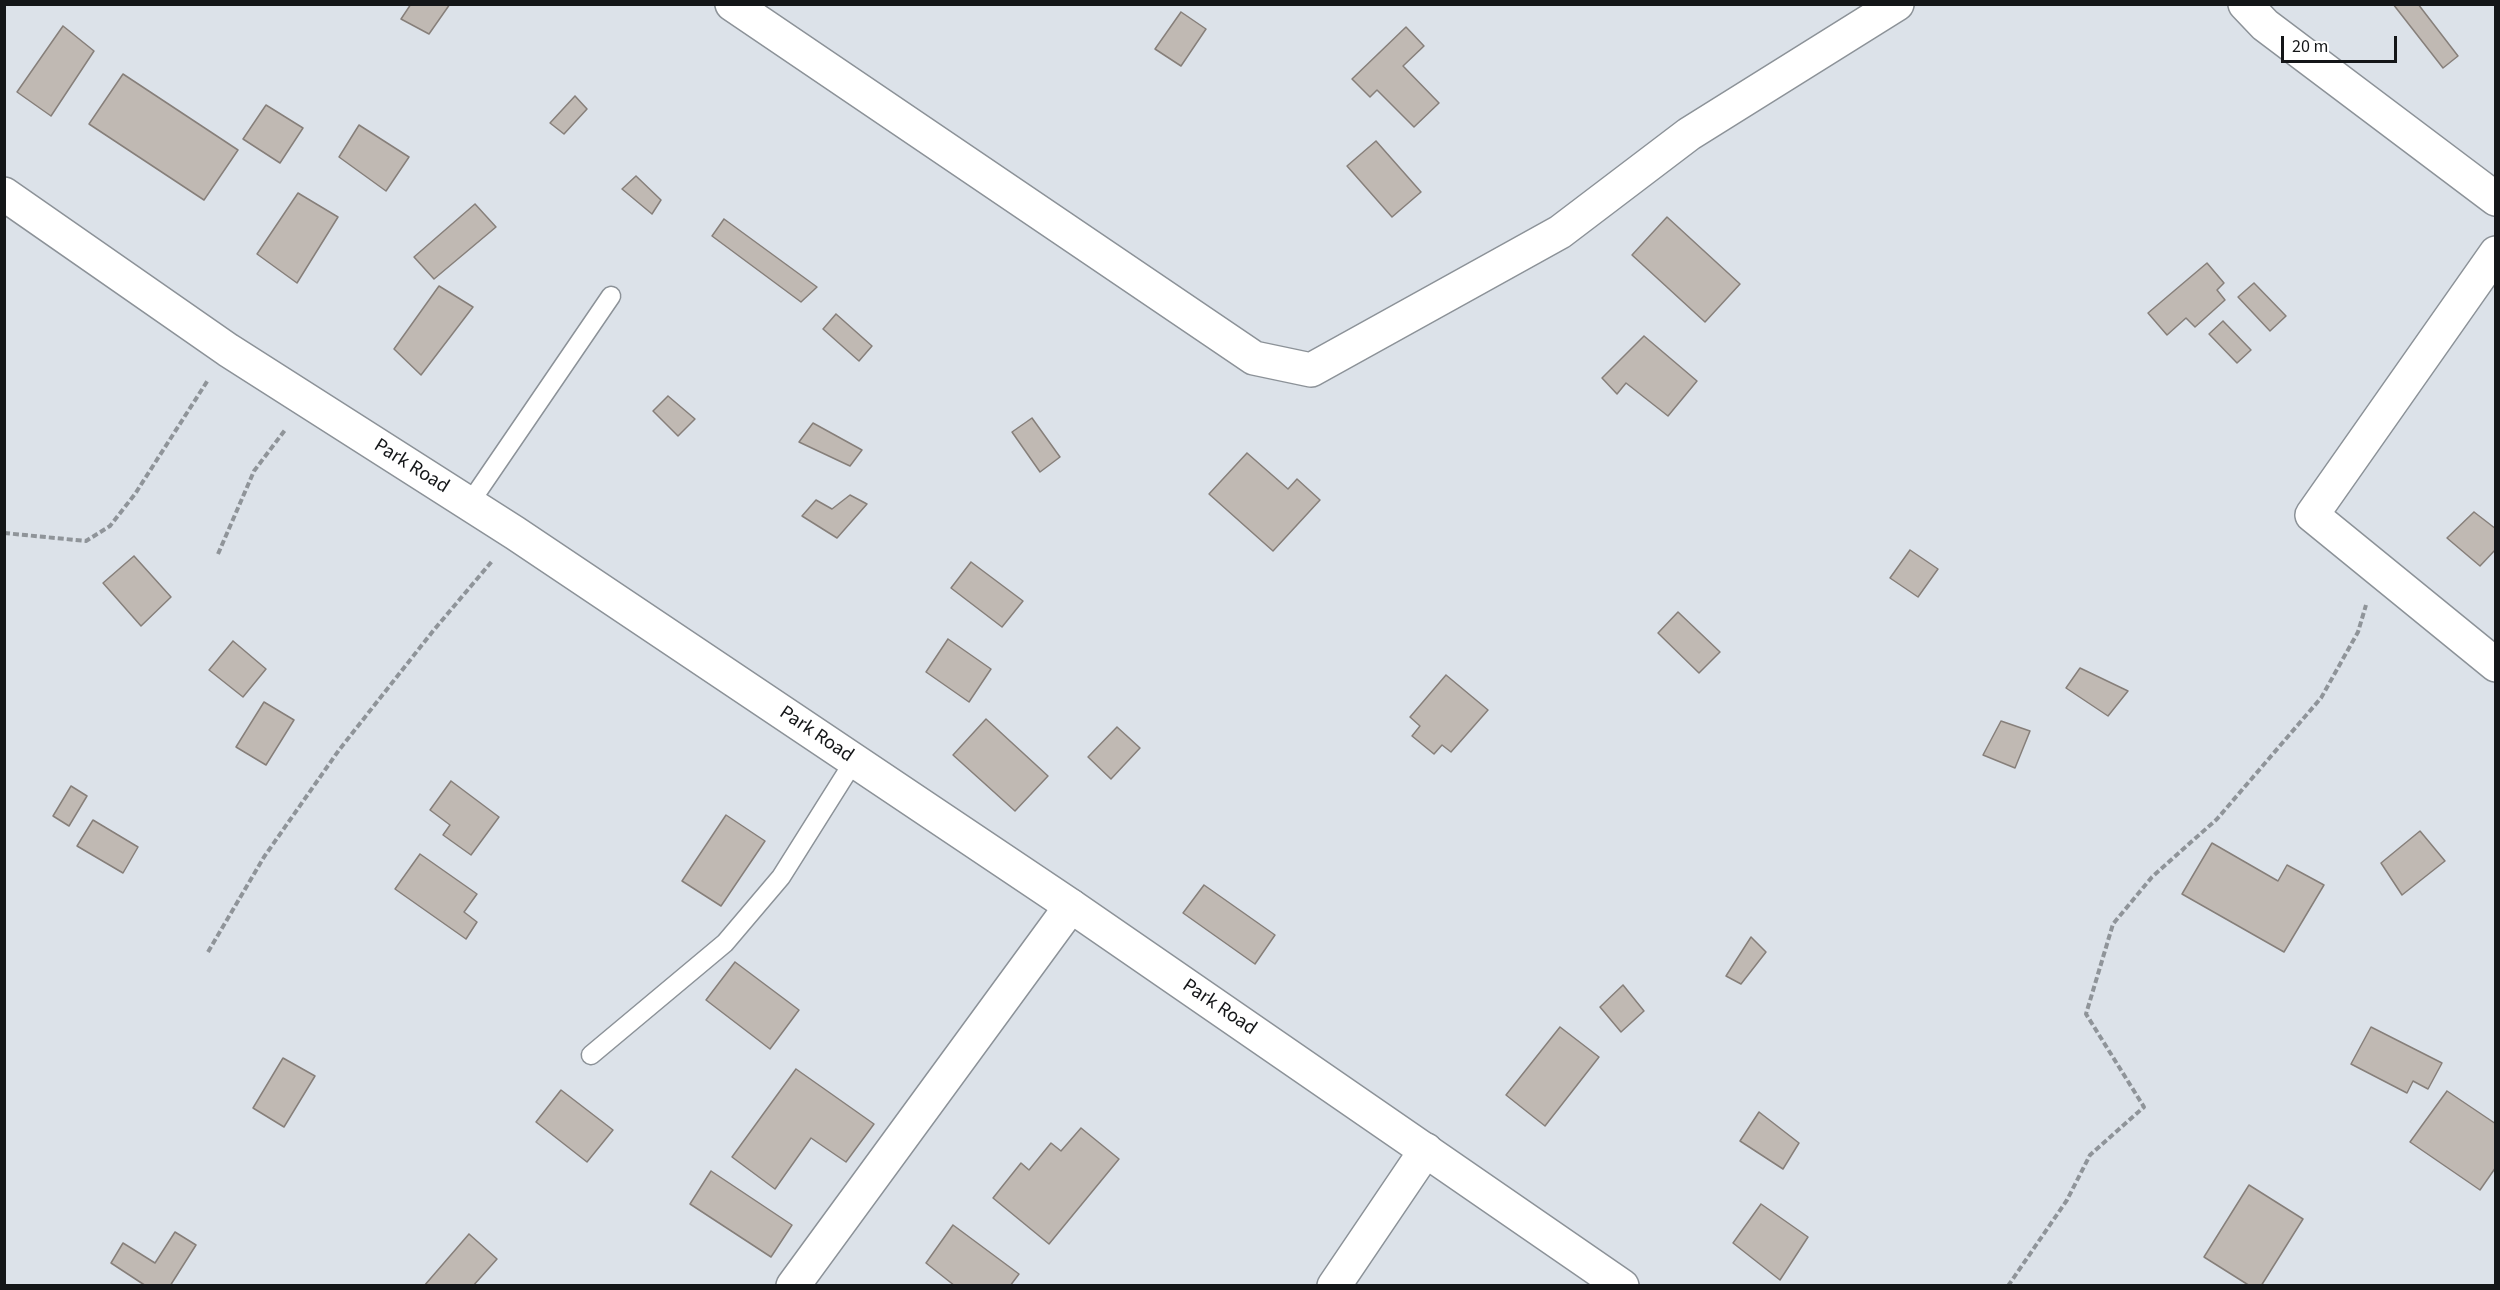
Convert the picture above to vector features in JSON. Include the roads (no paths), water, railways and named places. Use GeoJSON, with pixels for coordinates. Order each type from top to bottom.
{"type":"FeatureCollection","features":[{"type":"Feature","properties":{"kind":"street"},"geometry":{"type":"LineString","coordinates":[[732,4],[1254,358],[1311,370],[1560,232],[1689,135],[1897,4]]}},
{"type":"Feature","properties":{"kind":"street"},"geometry":{"type":"LineString","coordinates":[[2245,4],[2265,25],[2496,199]]}},
{"type":"Feature","properties":{"kind":"street","name":"Park Road"},"geometry":{"type":"LineString","coordinates":[[4,194],[228,350],[515,533],[1071,906],[1622,1286]]}},
{"type":"Feature","properties":{"kind":"street"},"geometry":{"type":"LineString","coordinates":[[2496,253],[2312,515],[2496,665]]}},
{"type":"Feature","properties":{"kind":"street"},"geometry":{"type":"LineString","coordinates":[[793,1286],[1071,906]]}},
{"type":"Feature","properties":{"kind":"street"},"geometry":{"type":"LineString","coordinates":[[1334,1286],[1426,1150]]}},
{"type":"Feature","properties":{"kind":"lane"},"geometry":{"type":"LineString","coordinates":[[469,504],[611,296]]}},
{"type":"Feature","properties":{"kind":"lane"},"geometry":{"type":"LineString","coordinates":[[591,1055],[725,943],[781,877],[854,761]]}}]}
